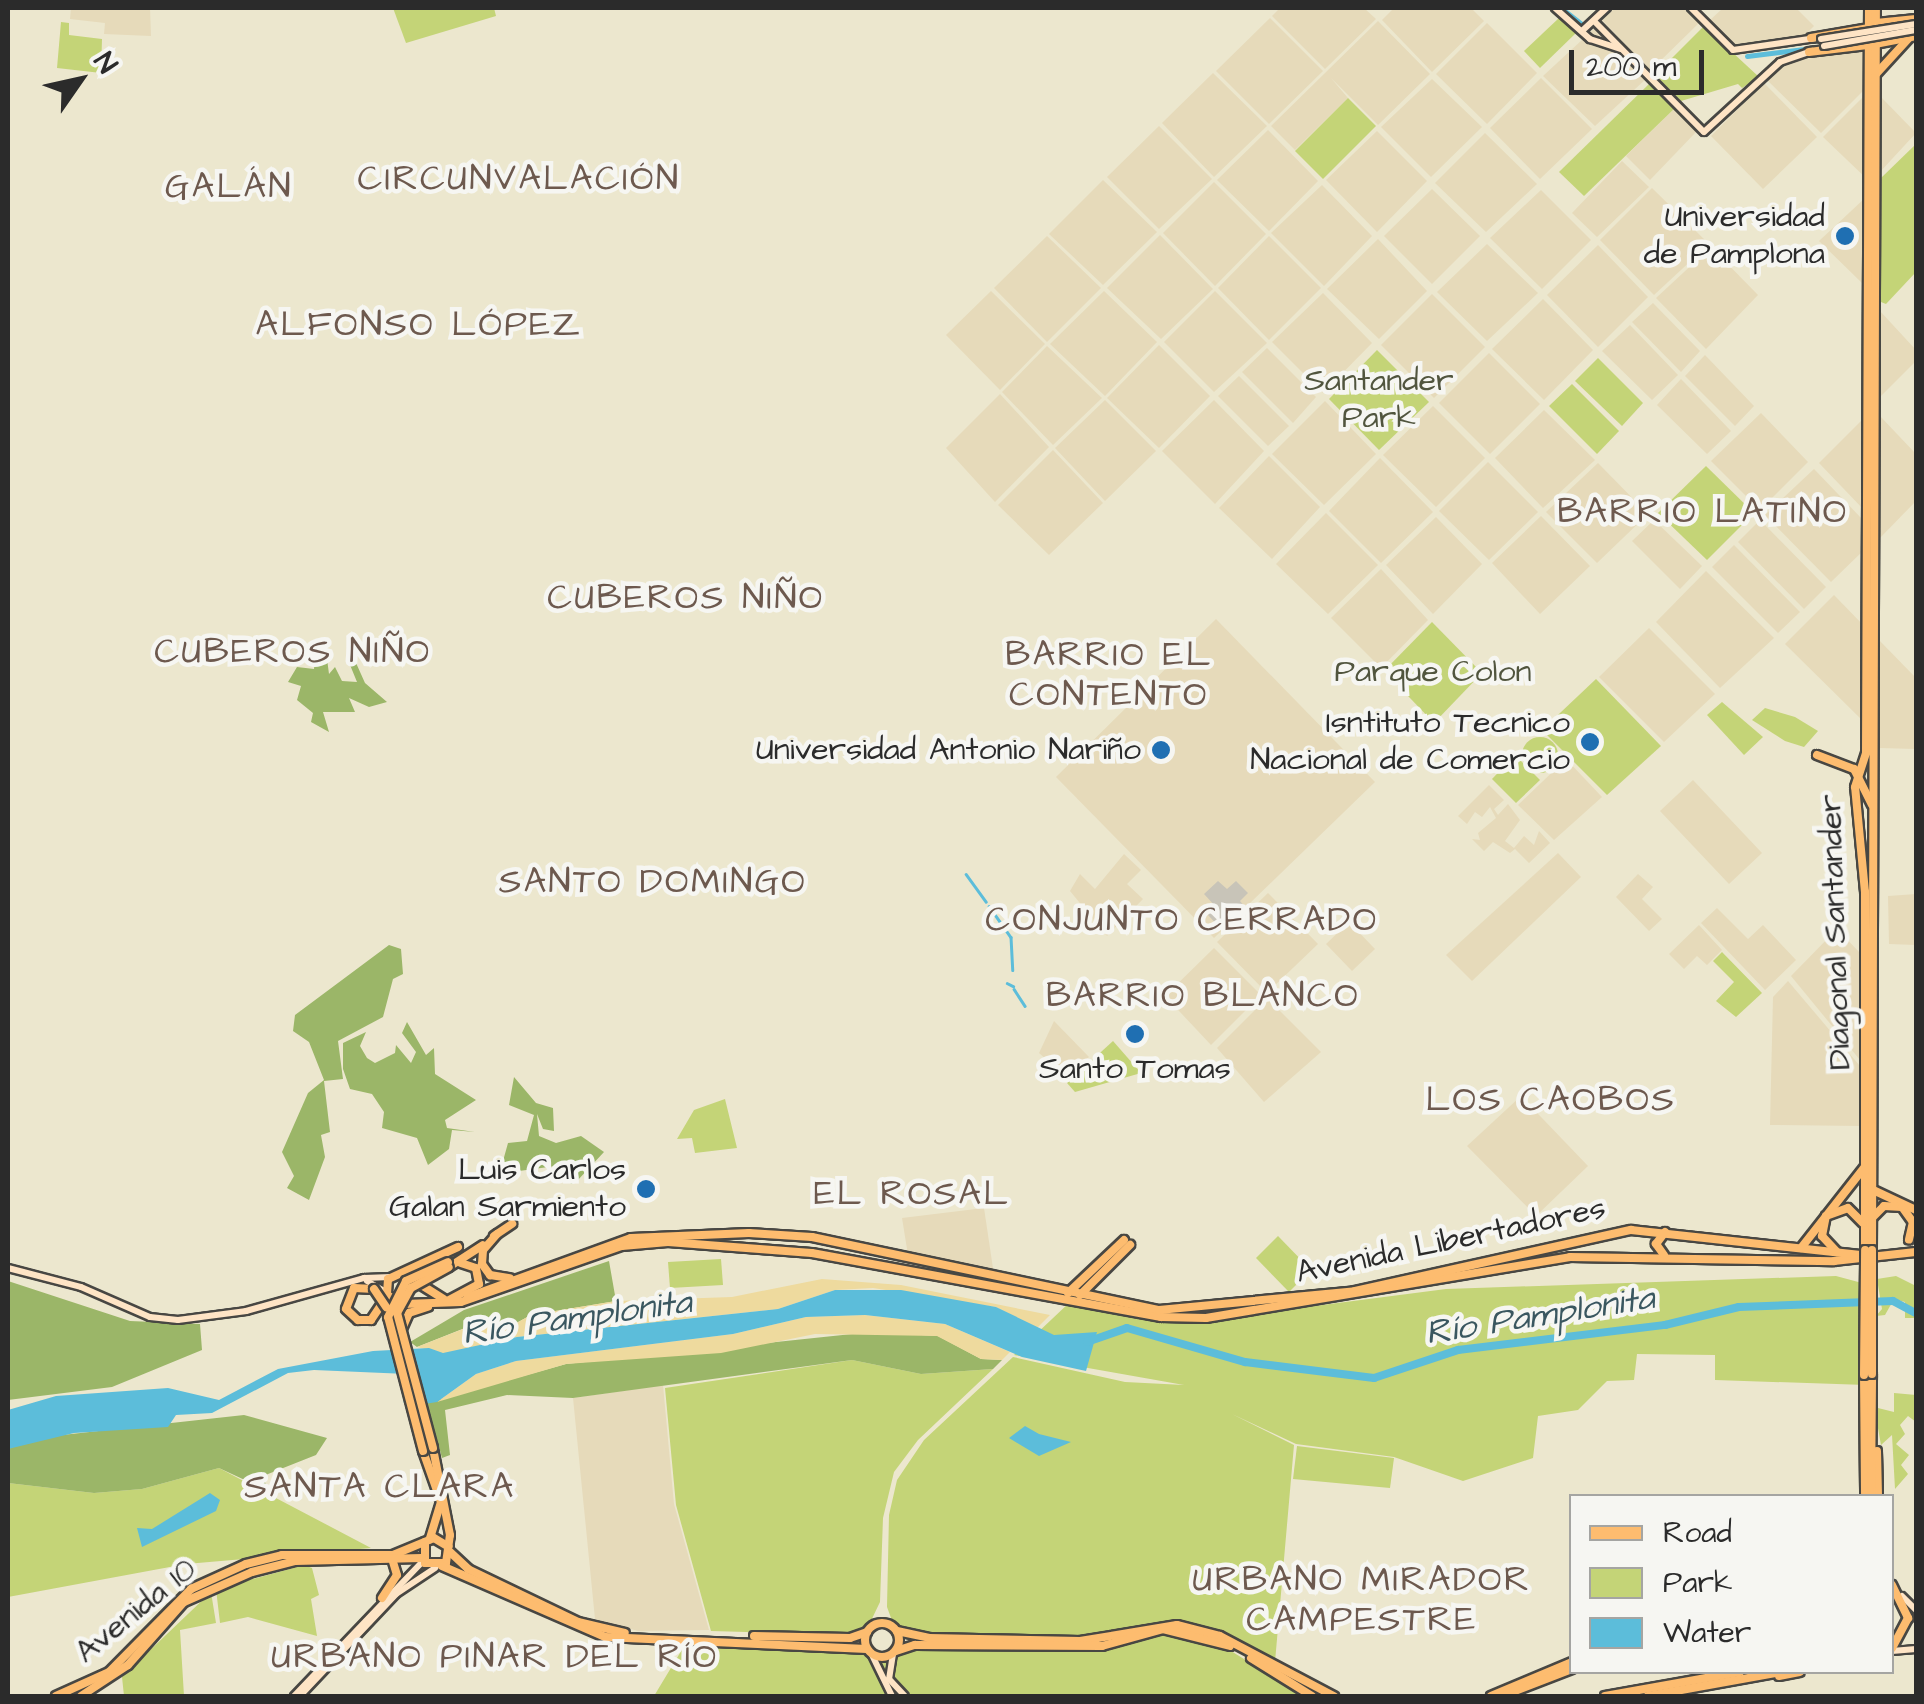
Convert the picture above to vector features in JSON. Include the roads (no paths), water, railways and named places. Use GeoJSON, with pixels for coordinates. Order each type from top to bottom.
{"type":"FeatureCollection","features":[{"type":"Feature","properties":{"kind":"main road"},"geometry":{"type":"LineString","coordinates":[[1555,8],[1582,31],[1621,49]]}},
{"type":"Feature","properties":{"kind":"main road"},"geometry":{"type":"LineString","coordinates":[[1582,31],[1607,8]]}},
{"type":"Feature","properties":{"kind":"main road"},"geometry":{"type":"LineString","coordinates":[[1691,8],[1733,50],[1915,29]]}},
{"type":"Feature","properties":{"kind":"main road","name":"Diagonal Santander"},"geometry":{"type":"LineString","coordinates":[[1868,1250],[1858,771],[1866,756],[1867,730],[1873,8]]}},
{"type":"Feature","properties":{"kind":"main road"},"geometry":{"type":"LineString","coordinates":[[1594,20],[1704,132],[1786,58],[1872,45],[1915,29]]}},
{"type":"Feature","properties":{"kind":"main road"},"geometry":{"type":"LineString","coordinates":[[1809,52],[1818,41],[1872,25],[1915,29]]}},
{"type":"Feature","properties":{"kind":"main road"},"geometry":{"type":"LineString","coordinates":[[1876,74],[1915,29]]}},
{"type":"Feature","properties":{"kind":"main road","name":"Diagonal Santander"},"geometry":{"type":"LineString","coordinates":[[1869,1494],[1868,1250],[1878,892],[1876,74],[1872,45]]}},
{"type":"Feature","properties":{"kind":"main road"},"geometry":{"type":"LineString","coordinates":[[1816,754],[1858,771],[1875,814]]}},
{"type":"Feature","properties":{"kind":"main road"},"geometry":{"type":"LineString","coordinates":[[1860,840],[1867,887],[1878,892]]}},
{"type":"Feature","properties":{"kind":"main road"},"geometry":{"type":"LineString","coordinates":[[1800,1249],[1813,1241],[1821,1215],[1866,1164]]}},
{"type":"Feature","properties":{"kind":"main road"},"geometry":{"type":"LineString","coordinates":[[1871,1185],[1879,1198],[1916,1210]]}},
{"type":"Feature","properties":{"kind":"main road"},"geometry":{"type":"LineString","coordinates":[[1871,1220],[1883,1206],[1902,1207],[1914,1223],[1914,1246]]}},
{"type":"Feature","properties":{"kind":"main road"},"geometry":{"type":"LineString","coordinates":[[1842,1254],[1823,1238],[1827,1214],[1850,1209],[1865,1233]]}},
{"type":"Feature","properties":{"kind":"main road"},"geometry":{"type":"LineString","coordinates":[[297,1696],[382,1598],[422,1560],[440,1502],[400,1335],[397,1312],[404,1295],[512,1224]]}},
{"type":"Feature","properties":{"kind":"main road"},"geometry":{"type":"LineString","coordinates":[[1667,1257],[1656,1244],[1670,1231]]}},
{"type":"Feature","properties":{"kind":"main road","name":"Avenida Libertadores"},"geometry":{"type":"LineString","coordinates":[[450,1303],[631,1238],[796,1234],[1159,1310],[1213,1310],[1355,1291],[1580,1238],[1670,1231],[1842,1254],[1882,1255],[1914,1246]]}},
{"type":"Feature","properties":{"kind":"main road"},"geometry":{"type":"LineString","coordinates":[[795,1251],[803,1245],[796,1234]]}},
{"type":"Feature","properties":{"kind":"main road"},"geometry":{"type":"LineString","coordinates":[[493,1235],[482,1252],[486,1272],[502,1278],[529,1274]]}},
{"type":"Feature","properties":{"kind":"main road"},"geometry":{"type":"LineString","coordinates":[[812,1237],[812,1252]]}},
{"type":"Feature","properties":{"kind":"main road"},"geometry":{"type":"LineString","coordinates":[[1580,1238],[1592,1244],[1584,1256]]}},
{"type":"Feature","properties":{"kind":"main road"},"geometry":{"type":"LineString","coordinates":[[1068,1293],[1127,1243],[1080,1295]]}},
{"type":"Feature","properties":{"kind":"main road","name":"Avenida Libertadores"},"geometry":{"type":"LineString","coordinates":[[414,1303],[450,1303],[634,1244],[812,1252],[1161,1316],[1206,1318],[1584,1256],[1834,1261],[1914,1246]]}},
{"type":"Feature","properties":{"kind":"main road"},"geometry":{"type":"LineString","coordinates":[[8,1268],[49,1276],[168,1320],[246,1312],[356,1280],[394,1277],[458,1247]]}},
{"type":"Feature","properties":{"kind":"main road"},"geometry":{"type":"LineString","coordinates":[[388,1317],[406,1281],[451,1264],[474,1267],[480,1282],[473,1292],[450,1303],[409,1313],[400,1335]]}},
{"type":"Feature","properties":{"kind":"main road"},"geometry":{"type":"LineString","coordinates":[[394,1277],[418,1284],[450,1303]]}},
{"type":"Feature","properties":{"kind":"main road"},"geometry":{"type":"LineString","coordinates":[[394,1277],[384,1290],[382,1310],[371,1320],[351,1317],[344,1303],[354,1288],[367,1285],[383,1300],[388,1317],[428,1449],[450,1549],[462,1564],[601,1630],[850,1638],[880,1623],[929,1638],[1080,1641],[1177,1624],[1220,1636],[1332,1696]]}},
{"type":"Feature","properties":{"kind":"main road"},"geometry":{"type":"LineString","coordinates":[[356,1280],[384,1290],[399,1304],[414,1303],[422,1296],[418,1284]]}},
{"type":"Feature","properties":{"kind":"main road"},"geometry":{"type":"LineString","coordinates":[[1868,1421],[1869,1494]]}},
{"type":"Feature","properties":{"kind":"main road"},"geometry":{"type":"LineString","coordinates":[[1868,1421],[1869,1494]]}},
{"type":"Feature","properties":{"kind":"main road"},"geometry":{"type":"LineString","coordinates":[[428,1541],[450,1549]]}},
{"type":"Feature","properties":{"kind":"main road","name":"Avenida 10"},"geometry":{"type":"LineString","coordinates":[[56,1696],[109,1672],[192,1589],[246,1564],[302,1558],[374,1558],[402,1554],[428,1541]]}},
{"type":"Feature","properties":{"kind":"main road"},"geometry":{"type":"LineString","coordinates":[[297,1696],[396,1594],[438,1567],[450,1549]]}},
{"type":"Feature","properties":{"kind":"main road","name":"Avenida 10"},"geometry":{"type":"LineString","coordinates":[[81,1696],[128,1664],[192,1597],[276,1564],[302,1558]]}},
{"type":"Feature","properties":{"kind":"main road","name":"Avenida 10"},"geometry":{"type":"LineString","coordinates":[[374,1558],[393,1562],[422,1560]]}},
{"type":"Feature","properties":{"kind":"main road"},"geometry":{"type":"LineString","coordinates":[[422,1560],[605,1637],[894,1653],[915,1645],[1102,1646],[1163,1629],[1181,1630],[1232,1647],[1311,1696],[1318,1694],[1316,1686]]}},
{"type":"Feature","properties":{"kind":"main road"},"geometry":{"type":"LineString","coordinates":[[382,1598],[397,1575],[393,1562]]}},
{"type":"Feature","properties":{"kind":"main road"},"geometry":{"type":"LineString","coordinates":[[454,1572],[462,1564]]}},
{"type":"Feature","properties":{"kind":"main road"},"geometry":{"type":"LineString","coordinates":[[1894,1586],[1916,1610]]}},
{"type":"Feature","properties":{"kind":"main road"},"geometry":{"type":"LineString","coordinates":[[1894,1647],[1908,1623],[1902,1596]]}},
{"type":"Feature","properties":{"kind":"main road"},"geometry":{"type":"LineString","coordinates":[[897,1631],[889,1679],[905,1696]]}},
{"type":"Feature","properties":{"kind":"main road"},"geometry":{"type":"LineString","coordinates":[[867,1632],[869,1651],[892,1696]]}},
{"type":"Feature","properties":{"kind":"main road"},"geometry":{"type":"LineString","coordinates":[[1491,1696],[1569,1666]]}},
{"type":"Feature","properties":{"kind":"main road"},"geometry":{"type":"LineString","coordinates":[[1502,1696],[1569,1666]]}},
{"type":"Feature","properties":{"kind":"main road"},"geometry":{"type":"LineString","coordinates":[[1605,1696],[1729,1674]]}},
{"type":"Feature","properties":{"kind":"main road"},"geometry":{"type":"LineString","coordinates":[[1648,1696],[1770,1674]]}},
{"type":"Feature","properties":{"kind":"main road"},"geometry":{"type":"LineString","coordinates":[[1760,1676],[1780,1674]]}},
{"type":"Feature","properties":{"kind":"water"},"geometry":{"type":"Polygon","coordinates":[[[835,1290],[901,1290],[996,1307],[1054,1335],[1097,1332],[1086,1371],[1022,1357],[945,1324],[865,1315],[806,1317],[733,1334],[516,1361],[476,1374],[437,1402],[412,1406],[403,1402],[414,1392],[407,1374],[314,1370],[288,1373],[212,1413],[176,1415],[168,1427],[74,1433],[8,1449],[8,1410],[56,1396],[168,1388],[219,1400],[278,1369],[373,1351],[429,1348],[443,1353],[517,1337],[778,1309],[835,1290]]]}},
{"type":"Feature","properties":{"kind":"water"},"geometry":{"type":"Polygon","coordinates":[[[1025,1426],[1071,1442],[1039,1456],[1009,1438],[1025,1426]]]}},
{"type":"Feature","properties":{"kind":"water"},"geometry":{"type":"Polygon","coordinates":[[[210,1493],[220,1500],[216,1511],[142,1547],[137,1528],[152,1529],[210,1493]]]}},
{"type":"Feature","properties":{"kind":"waterway"},"geometry":{"type":"LineString","coordinates":[[1561,8],[1583,25]]}},
{"type":"Feature","properties":{"kind":"waterway"},"geometry":{"type":"LineString","coordinates":[[1747,56],[1813,48]]}},
{"type":"Feature","properties":{"kind":"waterway"},"geometry":{"type":"LineString","coordinates":[[966,874],[986,902]]}},
{"type":"Feature","properties":{"kind":"waterway"},"geometry":{"type":"LineString","coordinates":[[989,906],[1011,937],[1013,970]]}},
{"type":"Feature","properties":{"kind":"waterway"},"geometry":{"type":"LineString","coordinates":[[1007,983],[1013,986]]}},
{"type":"Feature","properties":{"kind":"waterway"},"geometry":{"type":"LineString","coordinates":[[1014,989],[1025,1006]]}},
{"type":"Feature","properties":{"kind":"waterway","name":"Río Pamplonita"},"geometry":{"type":"LineString","coordinates":[[1087,1342],[1127,1328],[1245,1362],[1374,1378],[1458,1350],[1665,1325],[1739,1307],[1893,1301],[1916,1313]]}},
{"type":"Feature","properties":{"kind":"place","name":"Universidad de Pamplona"},"geometry":{"type":"Point","coordinates":[1845,236]}},
{"type":"Feature","properties":{"kind":"place","name":"Isntituto Tecnico Nacional de Comercio"},"geometry":{"type":"Point","coordinates":[1590,742]}},
{"type":"Feature","properties":{"kind":"place","name":"Universidad Antonio Nariño"},"geometry":{"type":"Point","coordinates":[1161,750]}},
{"type":"Feature","properties":{"kind":"place","name":"Santo Tomas"},"geometry":{"type":"Point","coordinates":[1135,1034]}},
{"type":"Feature","properties":{"kind":"place","name":"Luis Carlos Galan Sarmiento"},"geometry":{"type":"Point","coordinates":[646,1189]}},
{"type":"Feature","properties":{"kind":"district","name":"CIRCUNVALACIÓN"},"geometry":{"type":"Point","coordinates":[519,179]}},
{"type":"Feature","properties":{"kind":"district","name":"GALÁN"},"geometry":{"type":"Point","coordinates":[229,187]}},
{"type":"Feature","properties":{"kind":"district","name":"ALFONSO LÓPEZ"},"geometry":{"type":"Point","coordinates":[419,325]}},
{"type":"Feature","properties":{"kind":"district","name":"BARRIO LATINO"},"geometry":{"type":"Point","coordinates":[1703,512]}},
{"type":"Feature","properties":{"kind":"district","name":"CUBEROS NIÑO"},"geometry":{"type":"Point","coordinates":[686,598]}},
{"type":"Feature","properties":{"kind":"district","name":"CUBEROS NIÑO"},"geometry":{"type":"Point","coordinates":[293,652]}},
{"type":"Feature","properties":{"kind":"district","name":"BARRIO EL CONTENTO"},"geometry":{"type":"Point","coordinates":[1109,675]}},
{"type":"Feature","properties":{"kind":"district","name":"SANTO DOMINGO"},"geometry":{"type":"Point","coordinates":[653,882]}},
{"type":"Feature","properties":{"kind":"district","name":"CONJUNTO CERRADO"},"geometry":{"type":"Point","coordinates":[1182,920]}},
{"type":"Feature","properties":{"kind":"district","name":"BARRIO BLANCO"},"geometry":{"type":"Point","coordinates":[1203,996]}},
{"type":"Feature","properties":{"kind":"district","name":"LOS CAOBOS"},"geometry":{"type":"Point","coordinates":[1551,1100]}},
{"type":"Feature","properties":{"kind":"district","name":"EL ROSAL"},"geometry":{"type":"Point","coordinates":[912,1194]}},
{"type":"Feature","properties":{"kind":"district","name":"SANTA CLARA"},"geometry":{"type":"Point","coordinates":[380,1487]}},
{"type":"Feature","properties":{"kind":"district","name":"URBANO MIRADOR CAMPESTRE"},"geometry":{"type":"Point","coordinates":[1362,1600]}},
{"type":"Feature","properties":{"kind":"district","name":"URBANO PINAR DEL RÍO"},"geometry":{"type":"Point","coordinates":[495,1657]}},
{"type":"Feature","properties":{"kind":"park label","name":"Santander Park"},"geometry":{"type":"Point","coordinates":[1379,400]}},
{"type":"Feature","properties":{"kind":"park label","name":"Parque Colon"},"geometry":{"type":"Point","coordinates":[1433,672]}}]}
